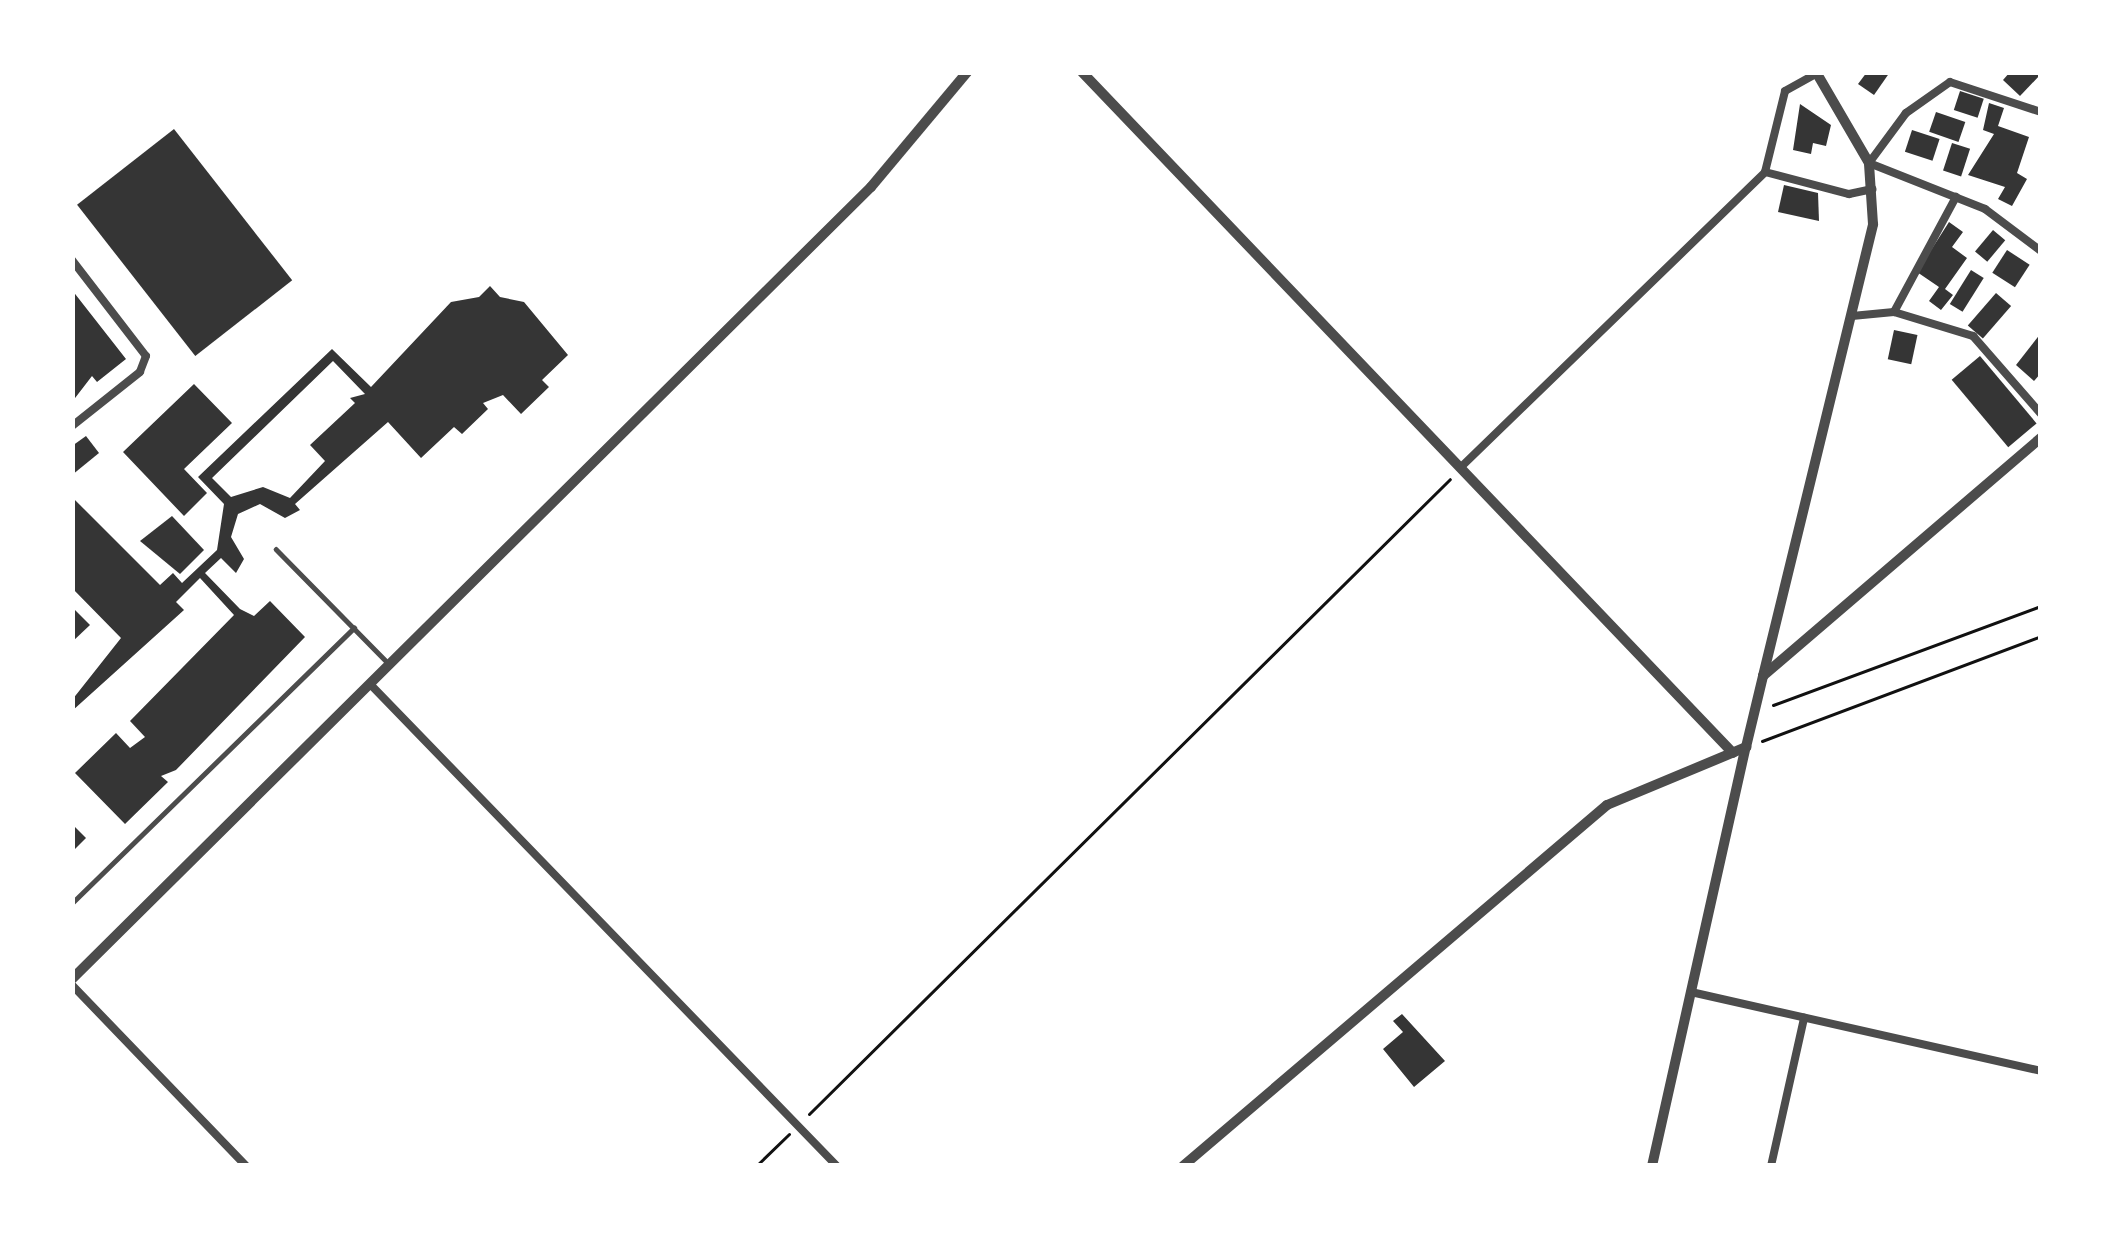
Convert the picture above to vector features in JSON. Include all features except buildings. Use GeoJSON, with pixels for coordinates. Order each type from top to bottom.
{"type":"FeatureCollection","features":[{"type":"Feature","properties":{"kind":"street"},"geometry":{"type":"LineString","coordinates":[[246,1166],[72,982],[871,187],[967,72]]}},
{"type":"Feature","properties":{"kind":"street"},"geometry":{"type":"LineString","coordinates":[[1082,72],[1732,753]]}},
{"type":"Feature","properties":{"kind":"street"},"geometry":{"type":"LineString","coordinates":[[1460,469],[1765,172],[1785,91],[1816,73],[1869,163],[1873,189],[1852,316],[1754,712],[1652,1166]]}},
{"type":"Feature","properties":{"kind":"street"},"geometry":{"type":"LineString","coordinates":[[1869,163],[1906,112],[1950,82],[2041,112]]}},
{"type":"Feature","properties":{"kind":"street"},"geometry":{"type":"LineString","coordinates":[[1869,163],[1956,197],[2041,251]]}},
{"type":"Feature","properties":{"kind":"street"},"geometry":{"type":"LineString","coordinates":[[1765,172],[1849,194],[1873,189]]}},
{"type":"Feature","properties":{"kind":"street"},"geometry":{"type":"LineString","coordinates":[[1894,312],[1956,197]]}},
{"type":"Feature","properties":{"kind":"street"},"geometry":{"type":"LineString","coordinates":[[72,260],[146,356],[140,372],[72,426]]}},
{"type":"Feature","properties":{"kind":"street"},"geometry":{"type":"LineString","coordinates":[[1852,316],[1894,312],[1978,340],[2041,414]]}},
{"type":"Feature","properties":{"kind":"street"},"geometry":{"type":"LineString","coordinates":[[1763,676],[2041,438]]}},
{"type":"Feature","properties":{"kind":"street"},"geometry":{"type":"LineString","coordinates":[[370,684],[837,1166]]}},
{"type":"Feature","properties":{"kind":"street"},"geometry":{"type":"LineString","coordinates":[[1183,1166],[1607,805],[1746,747]]}},
{"type":"Feature","properties":{"kind":"street"},"geometry":{"type":"LineString","coordinates":[[1690,992],[2041,1070]]}},
{"type":"Feature","properties":{"kind":"street"},"geometry":{"type":"LineString","coordinates":[[1771,1166],[1804,1018]]}},
{"type":"Feature","properties":{"kind":"lane"},"geometry":{"type":"LineString","coordinates":[[276,549],[390,664]]}},
{"type":"Feature","properties":{"kind":"lane"},"geometry":{"type":"LineString","coordinates":[[72,904],[354,628]]}},
{"type":"Feature","properties":{"kind":"path"},"geometry":{"type":"LineString","coordinates":[[756,1166],[1460,469]]}},
{"type":"Feature","properties":{"kind":"path"},"geometry":{"type":"LineString","coordinates":[[1754,712],[2041,606]]}},
{"type":"Feature","properties":{"kind":"path"},"geometry":{"type":"LineString","coordinates":[[1746,747],[2041,636]]}}]}
